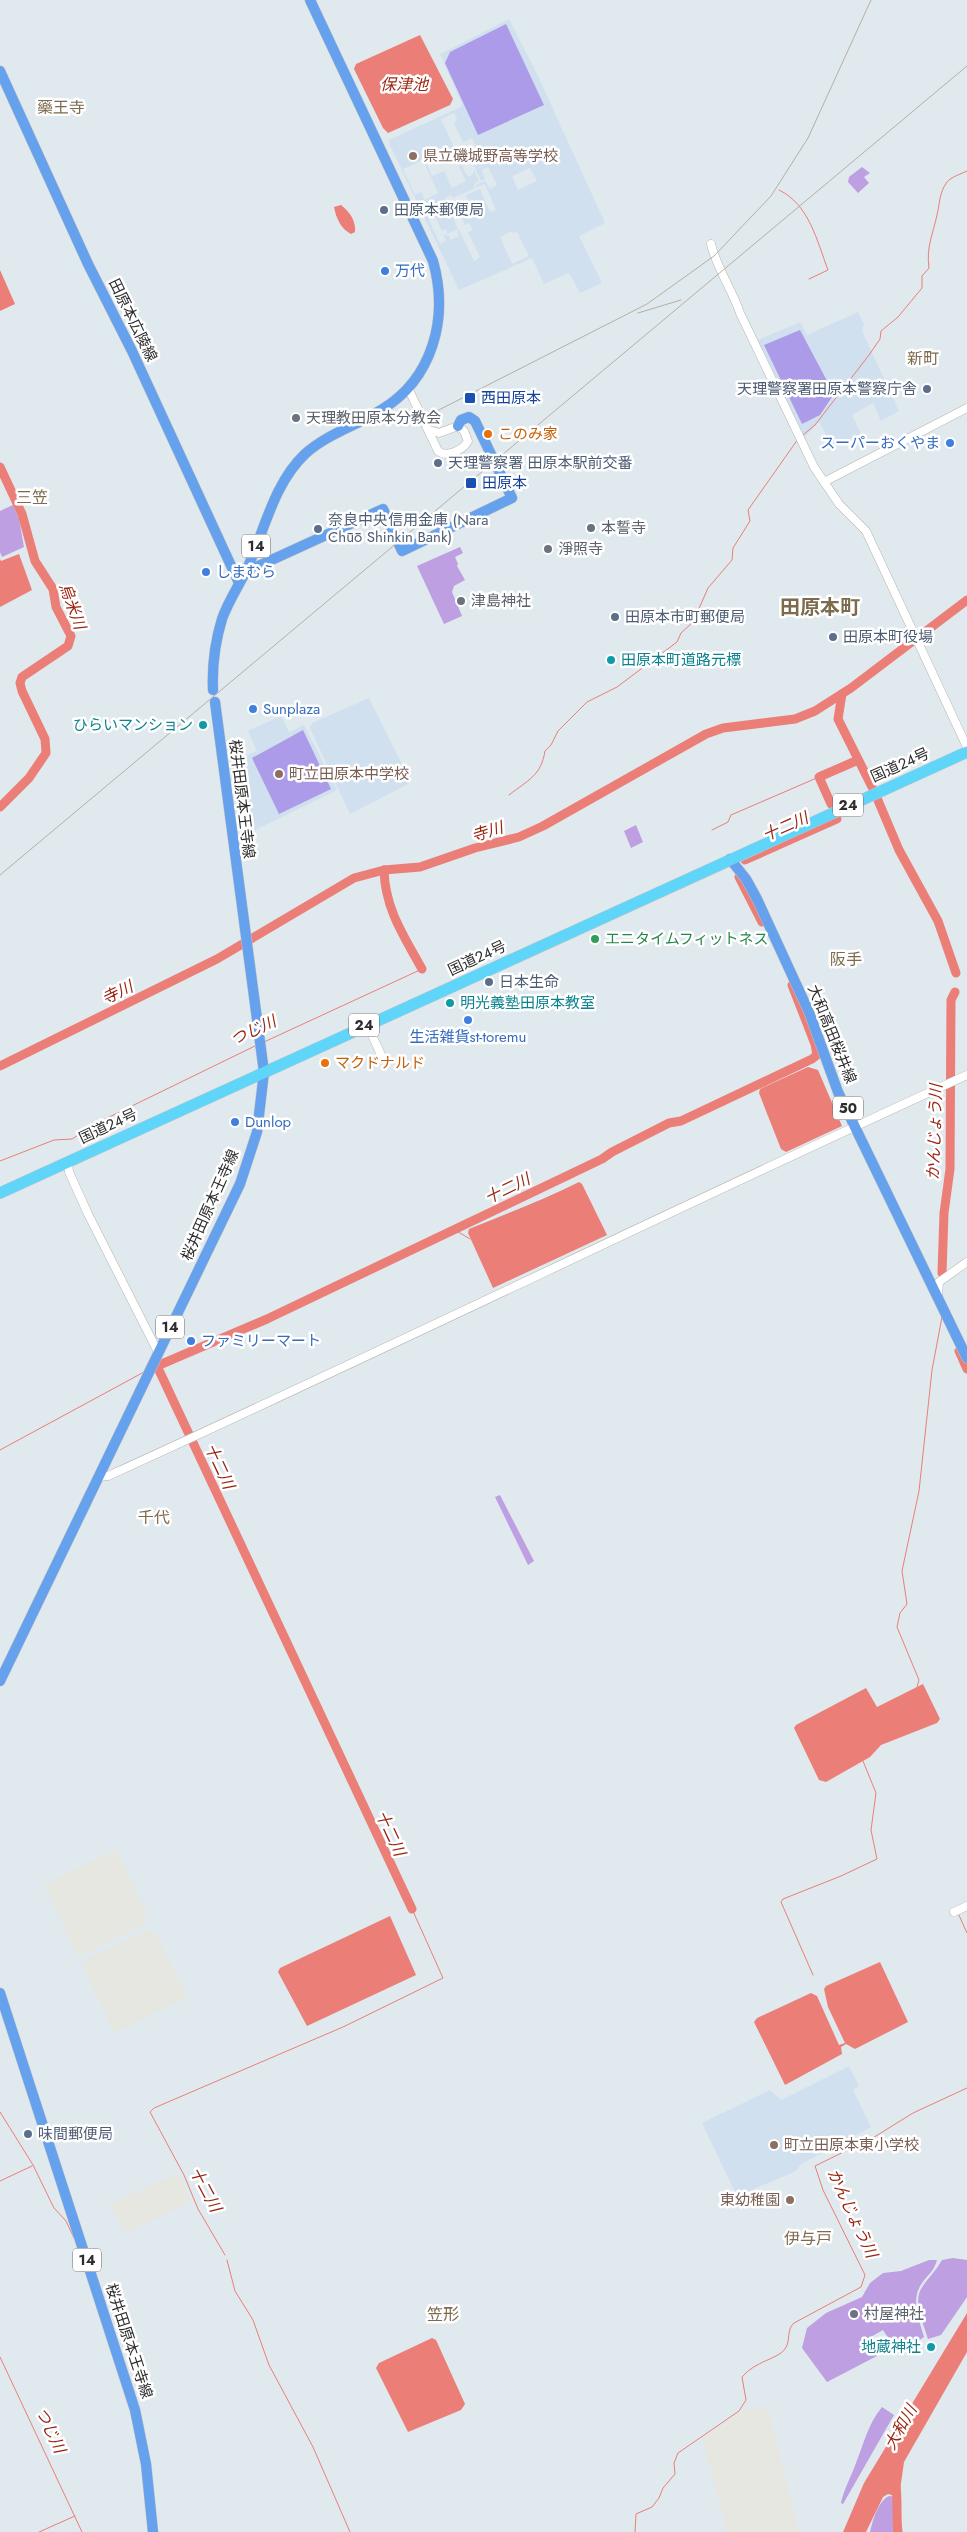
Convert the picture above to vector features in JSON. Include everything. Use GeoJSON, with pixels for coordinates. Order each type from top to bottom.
{"type":"FeatureCollection","features":[{"type":"Feature","properties":{"kind":"highway","name":"国道24号"},"geometry":{"type":"LineString","coordinates":[[0,1193],[967,752]]}},
{"type":"Feature","properties":{"kind":"main road","name":"14"},"geometry":{"type":"LineString","coordinates":[[214,690],[214,658],[222,619],[245,572],[281,486],[296,464],[317,444],[380,411],[408,388],[427,359],[437,332],[440,301],[438,279],[424,240],[310,0]]}},
{"type":"Feature","properties":{"kind":"main road","name":"田原本広陵線"},"geometry":{"type":"LineString","coordinates":[[0,71],[88,264],[134,355],[239,583]]}},
{"type":"Feature","properties":{"kind":"main road"},"geometry":{"type":"LineString","coordinates":[[245,572],[383,509],[402,551],[512,498],[475,421],[470,417],[461,420],[458,426]]}},
{"type":"Feature","properties":{"kind":"main road","name":"桜井田原本王寺線"},"geometry":{"type":"LineString","coordinates":[[0,1680],[248,1163],[256,1132],[264,1072],[215,702]]}},
{"type":"Feature","properties":{"kind":"main road","name":"大和高田桜井線"},"geometry":{"type":"LineString","coordinates":[[730,859],[746,879],[757,899],[809,1012],[830,1073],[887,1189],[909,1241],[967,1358]]}},
{"type":"Feature","properties":{"kind":"main road","name":"桜井田原本王寺線"},"geometry":{"type":"LineString","coordinates":[[0,1993],[135,2410],[149,2483],[153,2532]]}},
{"type":"Feature","properties":{"kind":"street"},"geometry":{"type":"LineString","coordinates":[[711,244],[720,272],[736,300],[740,313],[814,467],[839,504],[866,530],[967,747]]}},
{"type":"Feature","properties":{"kind":"street"},"geometry":{"type":"LineString","coordinates":[[408,388],[438,451],[448,455],[464,446],[468,441],[464,431],[458,426],[439,433],[429,430]]}},
{"type":"Feature","properties":{"kind":"street"},"geometry":{"type":"LineString","coordinates":[[824,482],[967,408]]}},
{"type":"Feature","properties":{"kind":"street"},"geometry":{"type":"LineString","coordinates":[[367,1024],[382,1058]]}},
{"type":"Feature","properties":{"kind":"street"},"geometry":{"type":"LineString","coordinates":[[98,1477],[108,1476],[192,1438],[967,1075]]}},
{"type":"Feature","properties":{"kind":"street"},"geometry":{"type":"LineString","coordinates":[[68,1161],[70,1172],[88,1214],[158,1352]]}},
{"type":"Feature","properties":{"kind":"street"},"geometry":{"type":"LineString","coordinates":[[938,1297],[940,1282],[967,1262]]}},
{"type":"Feature","properties":{"kind":"street"},"geometry":{"type":"LineString","coordinates":[[954,1912],[967,1906]]}},
{"type":"Feature","properties":{"kind":"shaded area","name":"県立磯城野高等学校"},"geometry":{"type":"Polygon","coordinates":[[[509,19],[537,74],[605,223],[579,236],[602,283],[580,293],[569,273],[544,284],[532,258],[459,290],[389,143],[389,140],[461,107],[462,104],[440,54],[509,19]],[[454,113],[441,119],[469,177],[473,174],[474,170],[479,181],[474,184],[475,188],[453,198],[451,195],[445,198],[446,202],[425,211],[440,244],[446,241],[443,234],[449,236],[451,240],[459,236],[457,231],[459,230],[474,261],[480,257],[468,232],[473,230],[469,223],[465,225],[454,201],[457,200],[460,206],[469,202],[466,195],[480,189],[489,210],[492,212],[496,210],[485,184],[477,187],[476,185],[485,181],[490,189],[497,185],[488,167],[482,170],[485,179],[481,181],[471,158],[479,153],[472,138],[463,142],[454,124],[457,119],[454,113]],[[452,151],[426,163],[432,176],[444,171],[452,188],[466,181],[452,151]],[[423,160],[403,169],[415,195],[421,192],[425,200],[438,193],[423,160]],[[530,168],[512,176],[518,190],[537,181],[530,168]],[[512,231],[500,237],[512,264],[529,256],[517,232],[513,233],[512,231]]]}},
{"type":"Feature","properties":{"kind":"shaded area"},"geometry":{"type":"Polygon","coordinates":[[[506,24],[544,105],[478,135],[445,63],[450,52],[506,24]]]}},
{"type":"Feature","properties":{"kind":"shaded area"},"geometry":{"type":"Polygon","coordinates":[[[862,167],[870,173],[864,177],[869,183],[858,193],[848,182],[849,177],[862,167]]]}},
{"type":"Feature","properties":{"kind":"shaded area","name":"県立磯城野高等学校"},"geometry":{"type":"Polygon","coordinates":[[[447,204],[458,229],[447,234],[446,229],[442,231],[432,210],[447,204]]]}},
{"type":"Feature","properties":{"kind":"shaded area"},"geometry":{"type":"Polygon","coordinates":[[[858,312],[864,324],[862,331],[899,411],[881,421],[873,403],[852,415],[861,434],[833,447],[819,422],[805,437],[758,340],[800,322],[807,335],[858,312]]]}},
{"type":"Feature","properties":{"kind":"shaded area"},"geometry":{"type":"Polygon","coordinates":[[[800,330],[834,394],[820,415],[802,424],[764,345],[800,330]]]}},
{"type":"Feature","properties":{"kind":"shaded area"},"geometry":{"type":"Polygon","coordinates":[[[13,505],[19,519],[24,547],[2,557],[0,552],[0,511],[13,505]]]}},
{"type":"Feature","properties":{"kind":"shaded area","name":"津島神社"},"geometry":{"type":"Polygon","coordinates":[[[460,547],[463,553],[455,557],[457,566],[465,580],[454,586],[452,592],[462,616],[444,624],[417,566],[460,547]]]}},
{"type":"Feature","properties":{"kind":"shaded area","name":"町立田原本中学校"},"geometry":{"type":"Polygon","coordinates":[[[369,698],[410,781],[408,784],[350,814],[310,728],[312,723],[369,698]]]}},
{"type":"Feature","properties":{"kind":"shaded area","name":"町立田原本中学校"},"geometry":{"type":"Polygon","coordinates":[[[281,716],[289,732],[304,725],[337,790],[253,831],[231,784],[228,764],[257,751],[248,731],[281,716]]]}},
{"type":"Feature","properties":{"kind":"shaded area"},"geometry":{"type":"Polygon","coordinates":[[[303,730],[331,789],[279,814],[252,758],[303,730]]]}},
{"type":"Feature","properties":{"kind":"shaded area"},"geometry":{"type":"Polygon","coordinates":[[[636,825],[643,842],[631,848],[624,831],[636,825]]]}},
{"type":"Feature","properties":{"kind":"shaded area"},"geometry":{"type":"Polygon","coordinates":[[[500,1495],[534,1561],[528,1565],[495,1497],[500,1495]]]}},
{"type":"Feature","properties":{"kind":"shaded area"},"geometry":{"type":"Polygon","coordinates":[[[116,1850],[147,1914],[143,1925],[78,1957],[44,1884],[116,1850]]]}},
{"type":"Feature","properties":{"kind":"shaded area"},"geometry":{"type":"Polygon","coordinates":[[[148,1930],[156,1934],[187,1997],[114,2033],[81,1961],[148,1930]]]}},
{"type":"Feature","properties":{"kind":"shaded area","name":"町立田原本東小学校"},"geometry":{"type":"Polygon","coordinates":[[[849,2066],[859,2086],[853,2090],[871,2127],[801,2164],[796,2171],[737,2196],[702,2123],[770,2090],[781,2100],[849,2066]]]}},
{"type":"Feature","properties":{"kind":"shaded area"},"geometry":{"type":"Polygon","coordinates":[[[178,2173],[191,2202],[126,2233],[110,2204],[178,2173]]]}},
{"type":"Feature","properties":{"kind":"shaded area"},"geometry":{"type":"Polygon","coordinates":[[[953,2258],[967,2260],[967,2297],[941,2335],[928,2339],[920,2314],[919,2295],[923,2285],[942,2260],[953,2258]]]}},
{"type":"Feature","properties":{"kind":"shaded area"},"geometry":{"type":"Polygon","coordinates":[[[929,2260],[937,2260],[918,2289],[916,2303],[924,2337],[899,2354],[883,2330],[869,2338],[877,2356],[827,2382],[802,2348],[807,2328],[826,2313],[862,2297],[870,2283],[883,2273],[901,2271],[929,2260]]]}},
{"type":"Feature","properties":{"kind":"shaded area"},"geometry":{"type":"Polygon","coordinates":[[[882,2407],[894,2415],[843,2504],[841,2503],[844,2493],[867,2434],[873,2420],[882,2407]]]}},
{"type":"Feature","properties":{"kind":"shaded area"},"geometry":{"type":"Polygon","coordinates":[[[768,2408],[799,2532],[727,2532],[702,2438],[743,2410],[768,2408]]]}},
{"type":"Feature","properties":{"kind":"shaded area"},"geometry":{"type":"Polygon","coordinates":[[[889,2496],[896,2497],[897,2532],[870,2532],[879,2506],[889,2496]]]}},
{"type":"Feature","properties":{"kind":"water","name":"保津池"},"geometry":{"type":"Polygon","coordinates":[[[420,35],[453,99],[450,105],[388,133],[383,128],[354,69],[356,64],[420,35]]]}},
{"type":"Feature","properties":{"kind":"water"},"geometry":{"type":"Polygon","coordinates":[[[341,205],[353,220],[355,232],[351,234],[342,226],[336,215],[334,207],[341,205]]]}},
{"type":"Feature","properties":{"kind":"water"},"geometry":{"type":"Polygon","coordinates":[[[0,270],[15,304],[0,311],[0,270]]]}},
{"type":"Feature","properties":{"kind":"water"},"geometry":{"type":"Polygon","coordinates":[[[19,554],[32,590],[0,607],[0,559],[1,561],[19,554]]]}},
{"type":"Feature","properties":{"kind":"water"},"geometry":{"type":"Polygon","coordinates":[[[808,1067],[818,1070],[842,1126],[786,1152],[781,1149],[759,1093],[760,1089],[808,1067]]]}},
{"type":"Feature","properties":{"kind":"water"},"geometry":{"type":"Polygon","coordinates":[[[579,1182],[582,1184],[607,1235],[493,1288],[468,1233],[469,1229],[579,1182]]]}},
{"type":"Feature","properties":{"kind":"water"},"geometry":{"type":"Polygon","coordinates":[[[923,1684],[940,1719],[937,1723],[881,1745],[870,1757],[826,1782],[819,1780],[794,1728],[796,1725],[866,1688],[877,1707],[923,1684]]]}},
{"type":"Feature","properties":{"kind":"water"},"geometry":{"type":"Polygon","coordinates":[[[390,1916],[416,1975],[307,2026],[278,1972],[280,1968],[390,1916]]]}},
{"type":"Feature","properties":{"kind":"water"},"geometry":{"type":"Polygon","coordinates":[[[880,1962],[908,2022],[855,2049],[846,2044],[841,2047],[842,2054],[785,2085],[754,2022],[757,2018],[811,1993],[817,1996],[839,2045],[845,2043],[828,2007],[824,1989],[826,1986],[880,1962]]]}},
{"type":"Feature","properties":{"kind":"water","name":"大和川"},"geometry":{"type":"Polygon","coordinates":[[[967,2313],[967,2352],[904,2462],[899,2497],[888,2494],[883,2497],[866,2532],[843,2532],[864,2483],[967,2313]]]}},
{"type":"Feature","properties":{"kind":"water"},"geometry":{"type":"Polygon","coordinates":[[[432,2338],[436,2340],[465,2404],[461,2410],[408,2432],[376,2368],[379,2363],[432,2338]]]}},
{"type":"Feature","properties":{"kind":"waterway"},"geometry":{"type":"LineString","coordinates":[[803,435],[815,425],[869,355],[880,339],[881,331],[898,317],[922,288],[922,276],[929,268],[929,247],[942,190],[949,180],[967,171]]}},
{"type":"Feature","properties":{"kind":"waterway"},"geometry":{"type":"LineString","coordinates":[[779,190],[798,204],[805,214],[816,236],[828,270],[809,279]]}},
{"type":"Feature","properties":{"kind":"waterway"},"geometry":{"type":"LineString","coordinates":[[509,795],[533,777],[540,766],[545,751],[551,745],[558,731],[587,702],[617,687],[677,642],[681,633],[693,622],[708,588],[732,560],[733,548],[750,521],[748,510],[798,439]]}},
{"type":"Feature","properties":{"kind":"waterway","name":"烏米川"},"geometry":{"type":"LineString","coordinates":[[0,467],[22,514],[35,561],[53,589],[56,607],[71,636],[68,646],[22,677],[20,683],[22,691],[45,739],[46,753],[29,778],[0,807]]}},
{"type":"Feature","properties":{"kind":"waterway","name":"寺川"},"geometry":{"type":"LineString","coordinates":[[0,1066],[217,959],[354,878],[384,870],[420,867],[475,848],[519,837],[543,826],[706,734],[723,728],[795,719],[815,711],[851,688],[967,600]]}},
{"type":"Feature","properties":{"kind":"waterway","name":"かんじょう川"},"geometry":{"type":"LineString","coordinates":[[842,694],[838,719],[872,787]]}},
{"type":"Feature","properties":{"kind":"waterway","name":"十二川"},"geometry":{"type":"LineString","coordinates":[[831,804],[819,777],[858,760]]}},
{"type":"Feature","properties":{"kind":"waterway"},"geometry":{"type":"LineString","coordinates":[[712,830],[728,822],[731,815],[819,777]]}},
{"type":"Feature","properties":{"kind":"waterway","name":"かんじょう川"},"geometry":{"type":"LineString","coordinates":[[877,798],[899,850],[938,921],[956,973]]}},
{"type":"Feature","properties":{"kind":"waterway","name":"十二川"},"geometry":{"type":"LineString","coordinates":[[745,860],[837,819]]}},
{"type":"Feature","properties":{"kind":"waterway","name":"つじ川"},"geometry":{"type":"LineString","coordinates":[[384,870],[385,884],[392,910],[402,933],[422,969]]}},
{"type":"Feature","properties":{"kind":"waterway","name":"十二川"},"geometry":{"type":"LineString","coordinates":[[739,877],[762,922]]}},
{"type":"Feature","properties":{"kind":"waterway","name":"つじ川"},"geometry":{"type":"LineString","coordinates":[[264,1042],[422,969]]}},
{"type":"Feature","properties":{"kind":"waterway","name":"十二川"},"geometry":{"type":"LineString","coordinates":[[412,1909],[157,1366],[267,1319],[602,1159],[669,1123],[681,1121],[812,1059],[817,1055],[815,1044],[792,985]]}},
{"type":"Feature","properties":{"kind":"waterway","name":"かんじょう川"},"geometry":{"type":"LineString","coordinates":[[942,1273],[944,1213],[950,1169],[951,1000],[955,992]]}},
{"type":"Feature","properties":{"kind":"waterway","name":"つじ川"},"geometry":{"type":"LineString","coordinates":[[0,1161],[54,1140],[72,1139],[99,1122],[255,1046]]}},
{"type":"Feature","properties":{"kind":"waterway"},"geometry":{"type":"LineString","coordinates":[[455,1230],[470,1239]]}},
{"type":"Feature","properties":{"kind":"waterway"},"geometry":{"type":"LineString","coordinates":[[917,1687],[919,1680],[897,1627],[900,1613],[907,1604],[902,1571],[919,1491],[932,1370],[942,1317]]}},
{"type":"Feature","properties":{"kind":"waterway","name":"かんじょう川"},"geometry":{"type":"LineString","coordinates":[[959,1351],[967,1369]]}},
{"type":"Feature","properties":{"kind":"waterway"},"geometry":{"type":"LineString","coordinates":[[0,1450],[144,1372]]}},
{"type":"Feature","properties":{"kind":"waterway"},"geometry":{"type":"LineString","coordinates":[[813,1975],[781,1902],[783,1899],[841,1876],[877,1859],[871,1830],[876,1793],[863,1761]]}},
{"type":"Feature","properties":{"kind":"waterway","name":"十二川"},"geometry":{"type":"LineString","coordinates":[[225,2255],[198,2209],[184,2175],[150,2112],[154,2108],[343,2027],[443,1978],[412,1909]]}},
{"type":"Feature","properties":{"kind":"waterway","name":"かんじょう川"},"geometry":{"type":"LineString","coordinates":[[958,1913],[967,1933]]}},
{"type":"Feature","properties":{"kind":"waterway","name":"かんじょう川"},"geometry":{"type":"LineString","coordinates":[[635,2532],[636,2514],[652,2507],[659,2498],[663,2488],[675,2474],[674,2463],[678,2453],[739,2411],[746,2400],[742,2377],[753,2367],[785,2349],[790,2329],[794,2323],[861,2287],[865,2275],[823,2190],[815,2166],[876,2136],[913,2113],[967,2088]]}},
{"type":"Feature","properties":{"kind":"waterway"},"geometry":{"type":"LineString","coordinates":[[0,2112],[33,2165],[54,2208],[66,2221],[74,2238]]}},
{"type":"Feature","properties":{"kind":"waterway","name":"つじ川"},"geometry":{"type":"LineString","coordinates":[[0,2181],[32,2166]]}},
{"type":"Feature","properties":{"kind":"waterway","name":"十二川"},"geometry":{"type":"LineString","coordinates":[[227,2260],[235,2291],[253,2320],[269,2365],[313,2447],[350,2532]]}},
{"type":"Feature","properties":{"kind":"waterway","name":"つじ川"},"geometry":{"type":"LineString","coordinates":[[0,2357],[82,2532]]}},
{"type":"Feature","properties":{"kind":"waterway"},"geometry":{"type":"LineString","coordinates":[[896,2486],[898,2532]]}},
{"type":"Feature","properties":{"kind":"waterway"},"geometry":{"type":"LineString","coordinates":[[39,2532],[75,2516]]}},
{"type":"Feature","properties":{"kind":"railway"},"geometry":{"type":"LineString","coordinates":[[429,415],[647,304],[714,256],[771,196],[808,138],[871,0]]}},
{"type":"Feature","properties":{"kind":"railway"},"geometry":{"type":"LineString","coordinates":[[0,875],[967,66]]}},
{"type":"Feature","properties":{"kind":"railway"},"geometry":{"type":"LineString","coordinates":[[638,313],[681,300]]}},
{"type":"Feature","properties":{"kind":"place","name":"県立磯城野高等学校"},"geometry":{"type":"Point","coordinates":[413,156]}},
{"type":"Feature","properties":{"kind":"place","name":"田原本郵便局"},"geometry":{"type":"Point","coordinates":[384,210]}},
{"type":"Feature","properties":{"kind":"place","name":"万代"},"geometry":{"type":"Point","coordinates":[385,271]}},
{"type":"Feature","properties":{"kind":"place","name":"天理警察署田原本警察庁舎"},"geometry":{"type":"Point","coordinates":[927,389]}},
{"type":"Feature","properties":{"kind":"place","name":"西田原本"},"geometry":{"type":"Point","coordinates":[470,398]}},
{"type":"Feature","properties":{"kind":"place","name":"天理教田原本分教会"},"geometry":{"type":"Point","coordinates":[296,418]}},
{"type":"Feature","properties":{"kind":"place","name":"このみ家"},"geometry":{"type":"Point","coordinates":[488,434]}},
{"type":"Feature","properties":{"kind":"place","name":"スーパーおくやま"},"geometry":{"type":"Point","coordinates":[950,443]}},
{"type":"Feature","properties":{"kind":"place","name":"天理警察署 田原本駅前交番"},"geometry":{"type":"Point","coordinates":[438,463]}},
{"type":"Feature","properties":{"kind":"place","name":"田原本"},"geometry":{"type":"Point","coordinates":[471,483]}},
{"type":"Feature","properties":{"kind":"place","name":"本誓寺"},"geometry":{"type":"Point","coordinates":[591,528]}},
{"type":"Feature","properties":{"kind":"place","name":"奈良中央信用金庫 (Nara Chūō Shinkin Bank)"},"geometry":{"type":"Point","coordinates":[318,529]}},
{"type":"Feature","properties":{"kind":"place","name":"淨照寺"},"geometry":{"type":"Point","coordinates":[548,549]}},
{"type":"Feature","properties":{"kind":"place","name":"しまむら"},"geometry":{"type":"Point","coordinates":[206,572]}},
{"type":"Feature","properties":{"kind":"place","name":"津島神社"},"geometry":{"type":"Point","coordinates":[461,601]}},
{"type":"Feature","properties":{"kind":"place","name":"田原本市町郵便局"},"geometry":{"type":"Point","coordinates":[615,617]}},
{"type":"Feature","properties":{"kind":"place","name":"田原本町役場"},"geometry":{"type":"Point","coordinates":[833,637]}},
{"type":"Feature","properties":{"kind":"place","name":"田原本町道路元標"},"geometry":{"type":"Point","coordinates":[611,660]}},
{"type":"Feature","properties":{"kind":"place","name":"Sunplaza"},"geometry":{"type":"Point","coordinates":[253,709]}},
{"type":"Feature","properties":{"kind":"place","name":"ひらいマンション"},"geometry":{"type":"Point","coordinates":[203,725]}},
{"type":"Feature","properties":{"kind":"place","name":"町立田原本中学校"},"geometry":{"type":"Point","coordinates":[279,774]}},
{"type":"Feature","properties":{"kind":"place","name":"エニタイムフィットネス"},"geometry":{"type":"Point","coordinates":[595,939]}},
{"type":"Feature","properties":{"kind":"place","name":"日本生命"},"geometry":{"type":"Point","coordinates":[489,982]}},
{"type":"Feature","properties":{"kind":"place","name":"明光義塾田原本教室"},"geometry":{"type":"Point","coordinates":[450,1003]}},
{"type":"Feature","properties":{"kind":"place","name":"生活雑貨st-toremu"},"geometry":{"type":"Point","coordinates":[468,1020]}},
{"type":"Feature","properties":{"kind":"place","name":"マクドナルド"},"geometry":{"type":"Point","coordinates":[325,1063]}},
{"type":"Feature","properties":{"kind":"place","name":"Dunlop"},"geometry":{"type":"Point","coordinates":[235,1122]}},
{"type":"Feature","properties":{"kind":"place","name":"ファミリーマート"},"geometry":{"type":"Point","coordinates":[191,1341]}},
{"type":"Feature","properties":{"kind":"place","name":"味間郵便局"},"geometry":{"type":"Point","coordinates":[28,2134]}},
{"type":"Feature","properties":{"kind":"place","name":"町立田原本東小学校"},"geometry":{"type":"Point","coordinates":[774,2145]}},
{"type":"Feature","properties":{"kind":"place","name":"東幼稚園"},"geometry":{"type":"Point","coordinates":[790,2200]}},
{"type":"Feature","properties":{"kind":"place","name":"村屋神社"},"geometry":{"type":"Point","coordinates":[854,2314]}},
{"type":"Feature","properties":{"kind":"place","name":"地蔵神社"},"geometry":{"type":"Point","coordinates":[931,2347]}},
{"type":"Feature","properties":{"kind":"district","name":"藥王寺"},"geometry":{"type":"Point","coordinates":[61,107]}},
{"type":"Feature","properties":{"kind":"district","name":"新町"},"geometry":{"type":"Point","coordinates":[923,358]}},
{"type":"Feature","properties":{"kind":"district","name":"三笠"},"geometry":{"type":"Point","coordinates":[32,497]}},
{"type":"Feature","properties":{"kind":"district","name":"田原本町"},"geometry":{"type":"Point","coordinates":[820,607]}},
{"type":"Feature","properties":{"kind":"district","name":"阪手"},"geometry":{"type":"Point","coordinates":[846,959]}},
{"type":"Feature","properties":{"kind":"district","name":"千代"},"geometry":{"type":"Point","coordinates":[154,1517]}},
{"type":"Feature","properties":{"kind":"district","name":"伊与戸"},"geometry":{"type":"Point","coordinates":[808,2238]}},
{"type":"Feature","properties":{"kind":"district","name":"笠形"},"geometry":{"type":"Point","coordinates":[443,2314]}}]}
